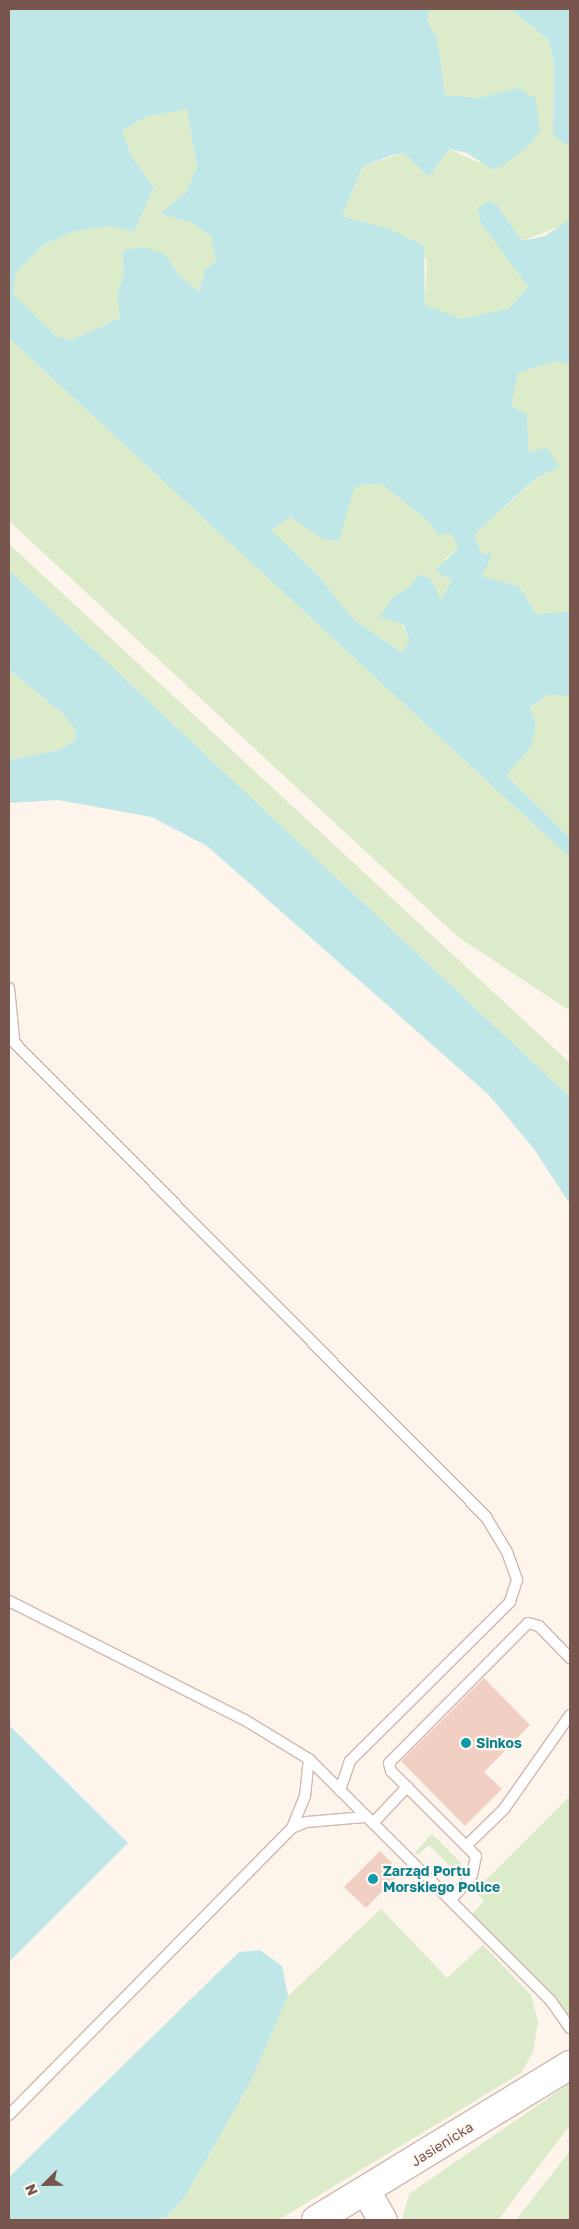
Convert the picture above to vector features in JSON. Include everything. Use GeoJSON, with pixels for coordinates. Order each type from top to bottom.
{"type":"FeatureCollection","features":[{"type":"Feature","properties":{"kind":"main road","name":"Jasienicka"},"geometry":{"type":"LineString","coordinates":[[316,2220],[374,2205],[535,2086],[569,2066]]}},
{"type":"Feature","properties":{"kind":"main road","name":"Jasienicka"},"geometry":{"type":"LineString","coordinates":[[346,2220],[374,2205],[500,2122],[569,2066]]}},
{"type":"Feature","properties":{"kind":"lane"},"geometry":{"type":"LineString","coordinates":[[9,988],[11,1038],[486,1517],[507,1552],[517,1580],[510,1602],[350,1761],[340,1790]]}},
{"type":"Feature","properties":{"kind":"lane"},"geometry":{"type":"LineString","coordinates":[[9,1601],[245,1720],[309,1759],[551,2001],[570,2028]]}},
{"type":"Feature","properties":{"kind":"lane"},"geometry":{"type":"LineString","coordinates":[[451,1900],[476,1864],[476,1856],[407,1787],[389,1763],[528,1623],[539,1626],[570,1658]]}},
{"type":"Feature","properties":{"kind":"lane"},"geometry":{"type":"LineString","coordinates":[[466,1846],[504,1808],[570,1715]]}},
{"type":"Feature","properties":{"kind":"lane"},"geometry":{"type":"LineString","coordinates":[[292,1828],[304,1796],[309,1759]]}},
{"type":"Feature","properties":{"kind":"lane"},"geometry":{"type":"LineString","coordinates":[[9,2115],[292,1828],[306,1822],[370,1820],[407,1787]]}},
{"type":"Feature","properties":{"kind":"green space"},"geometry":{"type":"Polygon","coordinates":[[[430,9],[510,9],[548,39],[554,62],[553,136],[570,147],[570,219],[566,224],[522,241],[498,206],[504,253],[528,287],[508,309],[486,317],[461,319],[434,312],[425,305],[427,260],[390,229],[342,216],[363,166],[404,153],[429,177],[449,149],[480,163],[519,88],[478,98],[445,95],[437,38],[427,21],[430,9]]]}},
{"type":"Feature","properties":{"kind":"green space"},"geometry":{"type":"Polygon","coordinates":[[[187,109],[197,167],[186,192],[161,214],[192,223],[211,235],[216,261],[205,270],[199,292],[178,274],[166,255],[122,251],[124,273],[117,295],[120,318],[71,340],[56,336],[13,294],[16,273],[43,245],[75,231],[111,226],[134,232],[154,187],[132,157],[122,131],[145,117],[187,109]]]}},
{"type":"Feature","properties":{"kind":"green space"},"geometry":{"type":"Polygon","coordinates":[[[9,338],[570,858],[570,1011],[458,937],[9,521],[9,338]]]}},
{"type":"Feature","properties":{"kind":"green space"},"geometry":{"type":"Polygon","coordinates":[[[555,361],[570,365],[570,611],[536,614],[519,586],[482,576],[492,553],[482,554],[474,535],[536,479],[558,467],[529,453],[527,414],[511,406],[517,373],[555,361]]]}},
{"type":"Feature","properties":{"kind":"green space"},"geometry":{"type":"Polygon","coordinates":[[[365,484],[381,484],[427,520],[439,535],[452,534],[458,548],[445,559],[452,580],[441,601],[431,579],[394,596],[387,609],[402,624],[409,640],[403,653],[353,619],[317,574],[271,530],[290,517],[323,539],[354,488],[365,484]]]}},
{"type":"Feature","properties":{"kind":"green space"},"geometry":{"type":"Polygon","coordinates":[[[9,544],[570,1063],[570,1097],[9,570],[9,544]]]}},
{"type":"Feature","properties":{"kind":"green space"},"geometry":{"type":"Polygon","coordinates":[[[9,670],[61,712],[76,731],[75,741],[59,750],[9,760],[9,670]]]}},
{"type":"Feature","properties":{"kind":"green space"},"geometry":{"type":"Polygon","coordinates":[[[547,695],[570,696],[570,838],[506,775],[536,724],[530,709],[547,695]]]}},
{"type":"Feature","properties":{"kind":"green space"},"geometry":{"type":"Polygon","coordinates":[[[570,1796],[570,2028],[468,1918],[484,1901],[429,1845],[418,1855],[415,1852],[432,1834],[482,1884],[570,1796]]]}},
{"type":"Feature","properties":{"kind":"green space"},"geometry":{"type":"Polygon","coordinates":[[[381,1909],[447,1978],[483,1945],[531,1995],[538,2022],[533,2052],[521,2073],[278,2220],[154,2220],[166,2217],[184,2198],[251,2081],[288,1996],[381,1909]]]}},
{"type":"Feature","properties":{"kind":"green space"},"geometry":{"type":"Polygon","coordinates":[[[570,2083],[570,2125],[498,2220],[402,2220],[409,2194],[570,2083]]]}},
{"type":"Feature","properties":{"kind":"green space"},"geometry":{"type":"Polygon","coordinates":[[[570,2151],[570,2220],[516,2220],[570,2151]]]}},
{"type":"Feature","properties":{"kind":"water"},"geometry":{"type":"Polygon","coordinates":[[[9,9],[430,9],[427,21],[437,38],[445,95],[478,98],[519,88],[536,99],[540,130],[531,144],[501,167],[492,169],[467,153],[449,149],[429,177],[404,153],[390,156],[363,166],[342,216],[390,229],[424,246],[425,305],[461,319],[508,309],[528,287],[481,223],[478,207],[490,201],[498,206],[522,241],[545,236],[570,219],[570,365],[555,361],[518,373],[511,406],[527,414],[529,453],[547,447],[559,467],[535,479],[474,535],[482,554],[493,553],[482,576],[519,586],[536,614],[570,611],[570,696],[547,695],[530,708],[536,724],[531,747],[506,775],[570,838],[570,858],[9,338],[9,9]],[[187,109],[145,117],[122,131],[132,157],[154,187],[134,232],[111,226],[75,231],[43,245],[16,273],[13,294],[56,336],[71,340],[120,318],[117,295],[124,273],[122,251],[143,247],[166,255],[178,274],[199,292],[205,270],[216,261],[211,236],[192,223],[160,214],[186,192],[197,167],[187,109]],[[365,484],[354,488],[339,541],[323,539],[290,517],[271,530],[317,574],[353,619],[403,653],[409,640],[403,624],[379,617],[394,596],[409,588],[419,574],[431,579],[441,600],[452,580],[435,571],[458,548],[452,534],[439,535],[427,520],[381,484],[365,484]]]}},
{"type":"Feature","properties":{"kind":"water"},"geometry":{"type":"Polygon","coordinates":[[[510,9],[570,9],[570,147],[553,136],[554,62],[548,39],[510,9]]]}},
{"type":"Feature","properties":{"kind":"water"},"geometry":{"type":"Polygon","coordinates":[[[9,570],[570,1097],[570,1204],[534,1149],[488,1094],[207,846],[152,817],[58,800],[9,803],[9,760],[59,750],[75,741],[76,731],[61,712],[9,670],[9,570]]]}},
{"type":"Feature","properties":{"kind":"water"},"geometry":{"type":"Polygon","coordinates":[[[9,1725],[128,1843],[9,1962],[9,1725]]]}},
{"type":"Feature","properties":{"kind":"water"},"geometry":{"type":"Polygon","coordinates":[[[260,1950],[282,1966],[288,1996],[251,2081],[184,2198],[166,2217],[154,2220],[9,2220],[9,2177],[239,1952],[260,1950]]]}},
{"type":"Feature","properties":{"kind":"building","name":"Sinkos"},"geometry":{"type":"Polygon","coordinates":[[[484,1678],[530,1725],[484,1772],[502,1789],[465,1826],[401,1761],[484,1678]]]}},
{"type":"Feature","properties":{"kind":"building","name":"Zarząd Portu Morskiego Police"},"geometry":{"type":"Polygon","coordinates":[[[380,1851],[401,1872],[366,1908],[344,1887],[380,1851]]]}},
{"type":"Feature","properties":{"kind":"place","name":"Sinkos"},"geometry":{"type":"Point","coordinates":[466,1743]}},
{"type":"Feature","properties":{"kind":"place","name":"Zarząd Portu Morskiego Police"},"geometry":{"type":"Point","coordinates":[373,1879]}}]}
